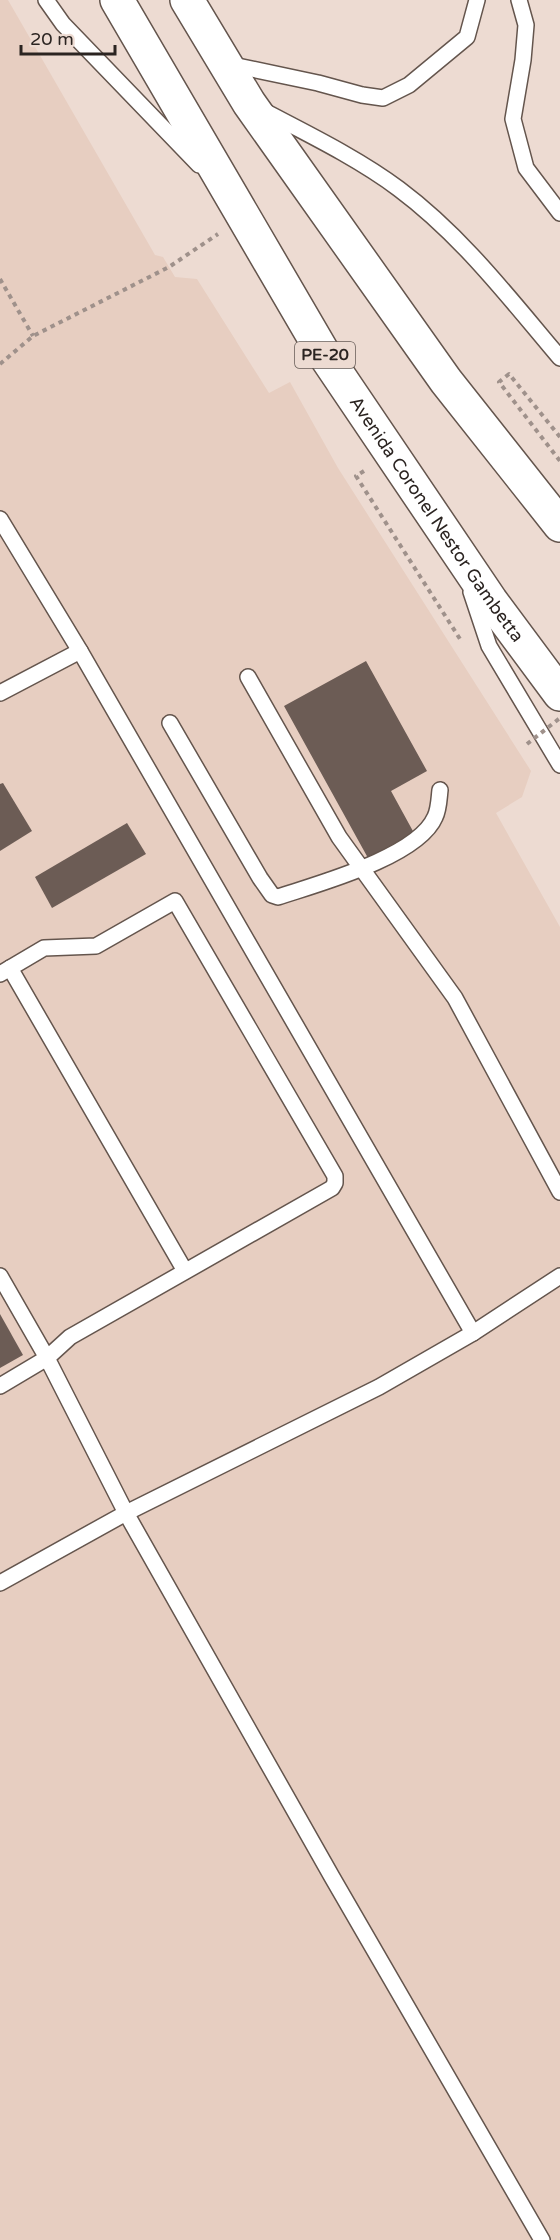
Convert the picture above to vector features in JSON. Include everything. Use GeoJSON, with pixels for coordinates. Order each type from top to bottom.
{"type":"FeatureCollection","features":[{"type":"Feature","properties":{"kind":"highway","name":"Avenida Coronel Nestor Gambetta"},"geometry":{"type":"LineString","coordinates":[[117,0],[229,216],[491,601],[560,694]]}},
{"type":"Feature","properties":{"kind":"highway"},"geometry":{"type":"LineString","coordinates":[[187,0],[249,103],[446,381],[560,525]]}},
{"type":"Feature","properties":{"kind":"lane"},"geometry":{"type":"LineString","coordinates":[[46,0],[63,24],[229,216]]}},
{"type":"Feature","properties":{"kind":"lane"},"geometry":{"type":"LineString","coordinates":[[225,64],[383,98],[409,84],[467,37],[477,0]]}},
{"type":"Feature","properties":{"kind":"lane"},"geometry":{"type":"LineString","coordinates":[[519,0],[526,25],[524,60],[513,119],[526,168],[560,213]]}},
{"type":"Feature","properties":{"kind":"lane"},"geometry":{"type":"LineString","coordinates":[[249,103],[327,144],[399,189],[468,250],[560,358]]}},
{"type":"Feature","properties":{"kind":"lane"},"geometry":{"type":"LineString","coordinates":[[0,519],[80,651],[473,1333]]}},
{"type":"Feature","properties":{"kind":"lane"},"geometry":{"type":"LineString","coordinates":[[456,549],[489,646],[560,765]]}},
{"type":"Feature","properties":{"kind":"lane"},"geometry":{"type":"LineString","coordinates":[[0,693],[80,651]]}},
{"type":"Feature","properties":{"kind":"lane"},"geometry":{"type":"LineString","coordinates":[[248,677],[339,837],[454,998],[560,1192]]}},
{"type":"Feature","properties":{"kind":"lane"},"geometry":{"type":"LineString","coordinates":[[170,723],[260,878],[272,895],[278,897],[362,869],[405,846],[426,830],[435,817],[440,790]]}},
{"type":"Feature","properties":{"kind":"lane"},"geometry":{"type":"LineString","coordinates":[[0,1386],[47,1358],[69,1337],[332,1188],[335,1183],[335,1176],[175,901],[96,946],[44,948],[5,971],[185,1271]]}},
{"type":"Feature","properties":{"kind":"lane"},"geometry":{"type":"LineString","coordinates":[[0,1276],[47,1358],[126,1513],[332,1877],[542,2240]]}},
{"type":"Feature","properties":{"kind":"lane"},"geometry":{"type":"LineString","coordinates":[[0,1583],[126,1513],[379,1387],[473,1333],[560,1276]]}},
{"type":"Feature","properties":{"kind":"path"},"geometry":{"type":"LineString","coordinates":[[0,364],[33,336],[169,267],[229,216]]}},
{"type":"Feature","properties":{"kind":"path"},"geometry":{"type":"LineString","coordinates":[[0,279],[33,336]]}},
{"type":"Feature","properties":{"kind":"path"},"geometry":{"type":"LineString","coordinates":[[560,437],[509,374],[499,382],[560,461]]}},
{"type":"Feature","properties":{"kind":"path"},"geometry":{"type":"LineString","coordinates":[[365,470],[356,476],[464,645]]}},
{"type":"Feature","properties":{"kind":"path"},"geometry":{"type":"LineString","coordinates":[[521,734],[527,744],[560,718]]}},
{"type":"Feature","properties":{"kind":"shaded area"},"geometry":{"type":"Polygon","coordinates":[[[0,0],[8,0],[155,255],[163,257],[175,277],[197,279],[269,393],[290,382],[338,468],[531,771],[522,797],[496,813],[560,927],[560,2240],[0,2240],[0,0]]]}},
{"type":"Feature","properties":{"kind":"building"},"geometry":{"type":"Polygon","coordinates":[[[366,661],[427,771],[391,791],[414,833],[368,858],[284,706],[366,661]]]}},
{"type":"Feature","properties":{"kind":"building"},"geometry":{"type":"Polygon","coordinates":[[[3,783],[32,831],[0,851],[0,784],[3,783]]]}},
{"type":"Feature","properties":{"kind":"building"},"geometry":{"type":"Polygon","coordinates":[[[127,823],[146,854],[52,908],[35,877],[127,823]]]}},
{"type":"Feature","properties":{"kind":"building"},"geometry":{"type":"Polygon","coordinates":[[[0,1314],[23,1355],[0,1368],[0,1314]]]}}]}
